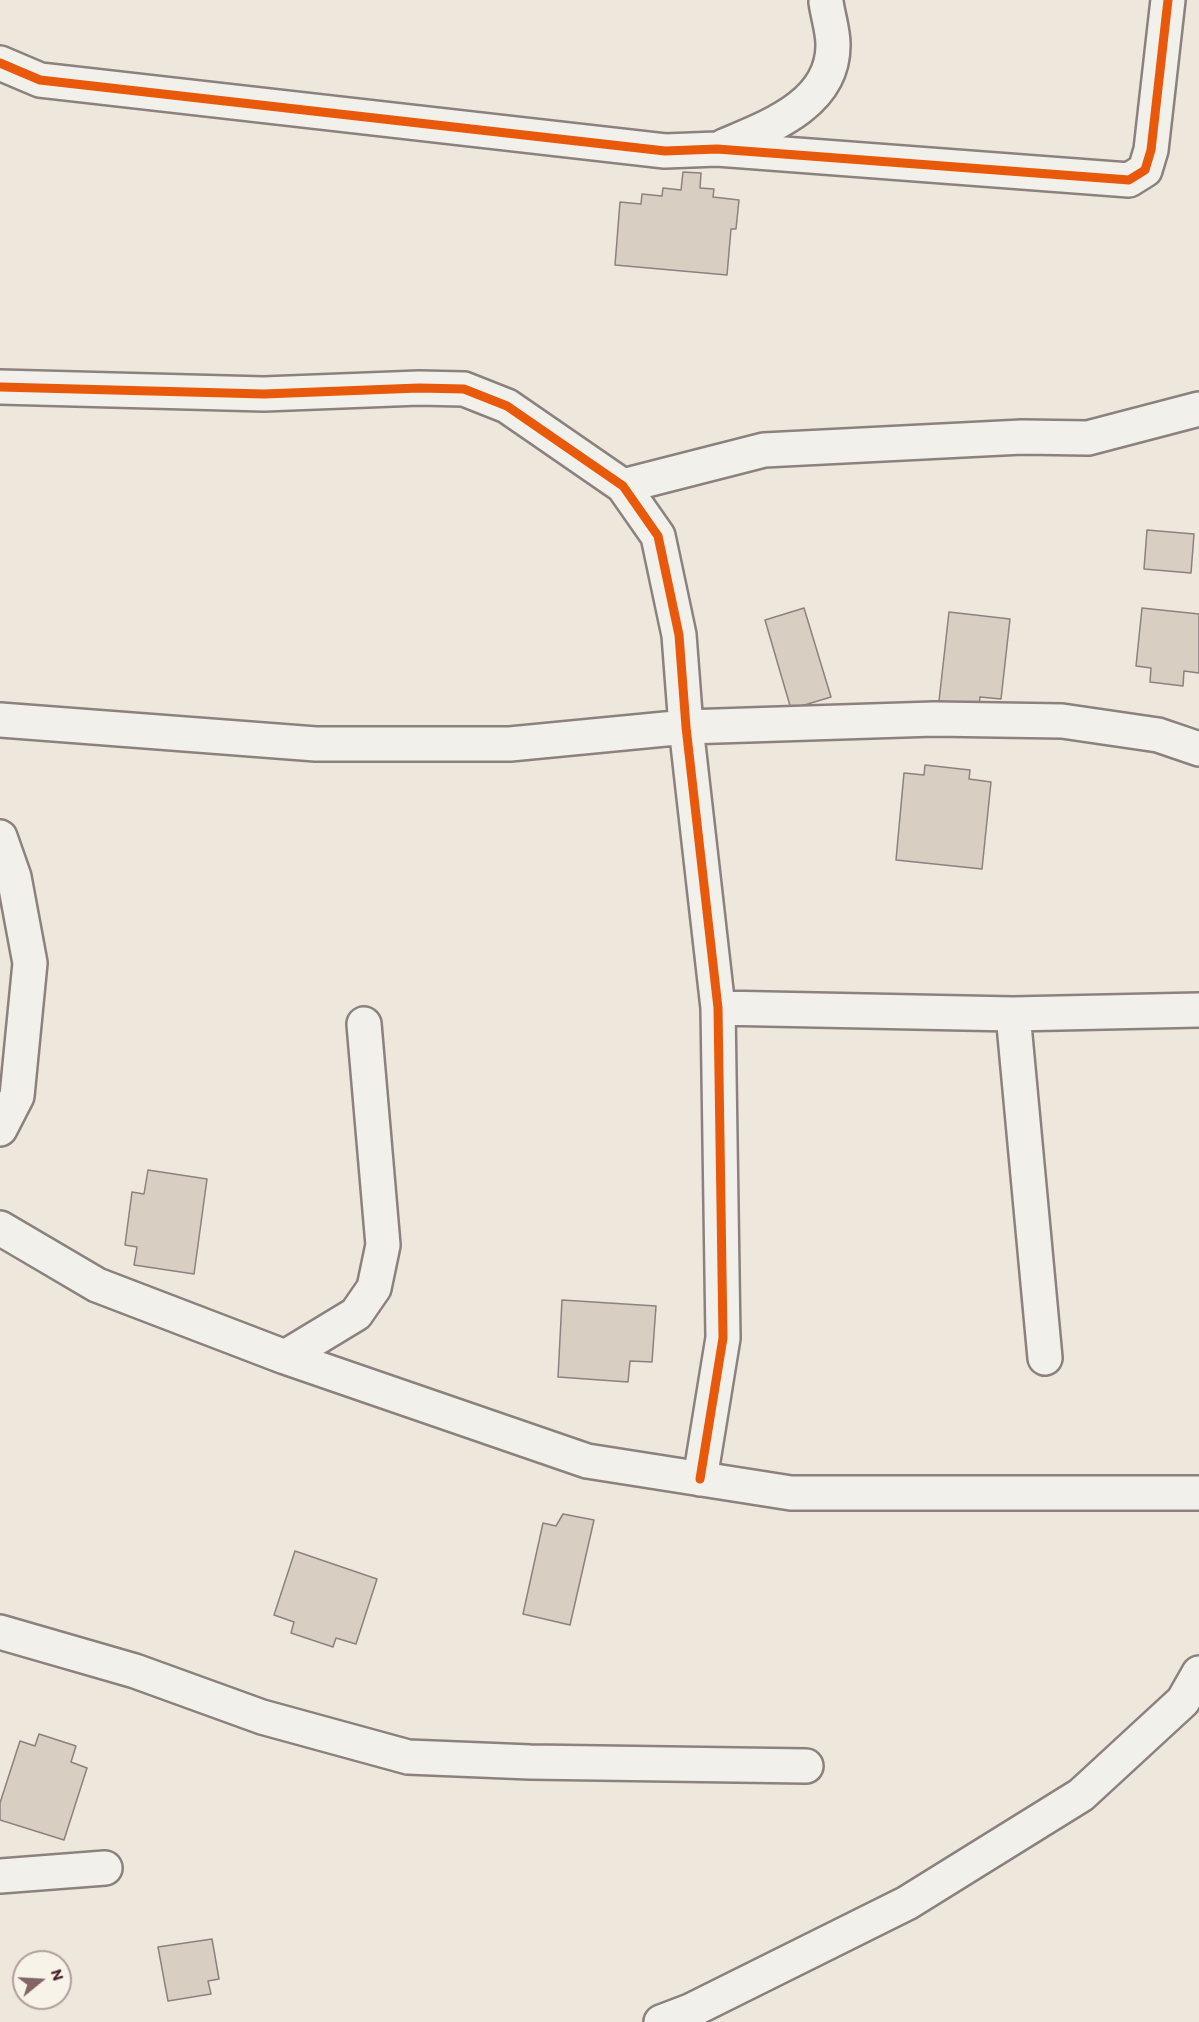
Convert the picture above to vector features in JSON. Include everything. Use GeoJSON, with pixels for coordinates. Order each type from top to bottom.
{"type":"FeatureCollection","features":[{"type":"Feature","properties":{"kind":"street"},"geometry":{"type":"LineString","coordinates":[[0,63],[40,80],[665,151],[717,149],[1129,180],[1146,170],[1151,150],[1168,0]]}},
{"type":"Feature","properties":{"kind":"street"},"geometry":{"type":"LineString","coordinates":[[717,149],[776,124],[804,105],[826,78],[833,45],[827,1]]}},
{"type":"Feature","properties":{"kind":"street"},"geometry":{"type":"LineString","coordinates":[[0,387],[264,394],[419,388],[464,389],[507,406],[623,486],[658,536],[679,635],[686,727],[717,1008],[723,1338],[700,1479]]}},
{"type":"Feature","properties":{"kind":"street"},"geometry":{"type":"LineString","coordinates":[[623,486],[764,450],[1022,437],[1088,438],[1199,409]]}},
{"type":"Feature","properties":{"kind":"street"},"geometry":{"type":"LineString","coordinates":[[0,720],[316,744],[510,744],[686,727],[934,718],[1062,721],[1158,735],[1199,749]]}},
{"type":"Feature","properties":{"kind":"street"},"geometry":{"type":"LineString","coordinates":[[0,837],[14,877],[30,963],[17,1096],[0,1129]]}},
{"type":"Feature","properties":{"kind":"street"},"geometry":{"type":"LineString","coordinates":[[717,1008],[1013,1014],[1199,1010]]}},
{"type":"Feature","properties":{"kind":"street"},"geometry":{"type":"LineString","coordinates":[[1013,1014],[1045,1358]]}},
{"type":"Feature","properties":{"kind":"street"},"geometry":{"type":"LineString","coordinates":[[285,1357],[356,1314],[374,1288],[383,1245],[364,1024]]}},
{"type":"Feature","properties":{"kind":"street"},"geometry":{"type":"LineString","coordinates":[[0,1228],[97,1285],[285,1357],[587,1461],[791,1493],[1199,1493]]}},
{"type":"Feature","properties":{"kind":"street"},"geometry":{"type":"LineString","coordinates":[[0,1632],[135,1671],[262,1717],[408,1757],[530,1762],[806,1766]]}},
{"type":"Feature","properties":{"kind":"street"},"geometry":{"type":"LineString","coordinates":[[661,2022],[690,2011],[907,1903],[1081,1794],[1184,1701],[1199,1673]]}},
{"type":"Feature","properties":{"kind":"street"},"geometry":{"type":"LineString","coordinates":[[0,1876],[105,1868]]}},
{"type":"Feature","properties":{"kind":"building"},"geometry":{"type":"Polygon","coordinates":[[[683,172],[701,173],[700,188],[714,189],[713,197],[739,200],[736,229],[731,229],[727,275],[615,265],[620,202],[641,204],[642,194],[662,196],[663,188],[681,190],[683,172]]]}},
{"type":"Feature","properties":{"kind":"building"},"geometry":{"type":"Polygon","coordinates":[[[1147,530],[1194,534],[1191,573],[1144,569],[1147,530]]]}},
{"type":"Feature","properties":{"kind":"building"},"geometry":{"type":"Polygon","coordinates":[[[804,608],[831,697],[791,709],[765,620],[804,608]]]}},
{"type":"Feature","properties":{"kind":"building"},"geometry":{"type":"Polygon","coordinates":[[[1142,608],[1199,614],[1199,673],[1184,671],[1183,686],[1150,682],[1151,668],[1136,666],[1142,608]]]}},
{"type":"Feature","properties":{"kind":"building"},"geometry":{"type":"Polygon","coordinates":[[[949,612],[1010,619],[1001,699],[980,697],[979,706],[939,701],[949,612]]]}},
{"type":"Feature","properties":{"kind":"building"},"geometry":{"type":"Polygon","coordinates":[[[925,765],[970,770],[969,779],[991,782],[982,869],[896,860],[904,773],[924,775],[925,765]]]}},
{"type":"Feature","properties":{"kind":"building"},"geometry":{"type":"Polygon","coordinates":[[[148,1170],[207,1179],[194,1274],[134,1265],[137,1247],[125,1245],[132,1192],[144,1194],[148,1170]]]}},
{"type":"Feature","properties":{"kind":"building"},"geometry":{"type":"Polygon","coordinates":[[[562,1300],[656,1306],[652,1362],[630,1361],[628,1382],[558,1377],[562,1300]]]}},
{"type":"Feature","properties":{"kind":"building"},"geometry":{"type":"Polygon","coordinates":[[[563,1514],[594,1520],[570,1625],[523,1614],[543,1523],[556,1526],[563,1514]]]}},
{"type":"Feature","properties":{"kind":"building"},"geometry":{"type":"Polygon","coordinates":[[[295,1551],[377,1579],[356,1644],[336,1638],[333,1647],[291,1633],[294,1622],[274,1615],[295,1551]]]}},
{"type":"Feature","properties":{"kind":"building"},"geometry":{"type":"Polygon","coordinates":[[[39,1734],[76,1746],[71,1762],[87,1768],[64,1840],[0,1820],[0,1803],[20,1741],[35,1746],[39,1734]]]}},
{"type":"Feature","properties":{"kind":"building"},"geometry":{"type":"Polygon","coordinates":[[[212,1939],[219,1979],[208,1981],[211,1994],[168,2001],[158,1947],[212,1939]]]}},
{"type":"Feature","properties":{"kind":"cycle path"},"geometry":{"type":"LineString","coordinates":[[0,63],[40,80],[665,151],[717,149],[1129,180],[1145,170],[1151,150],[1168,0]]}},
{"type":"Feature","properties":{"kind":"cycle path"},"geometry":{"type":"LineString","coordinates":[[0,387],[264,394],[419,388],[464,389],[507,406],[623,486],[658,536],[679,635],[686,727],[718,1008],[723,1338],[700,1479]]}}]}
